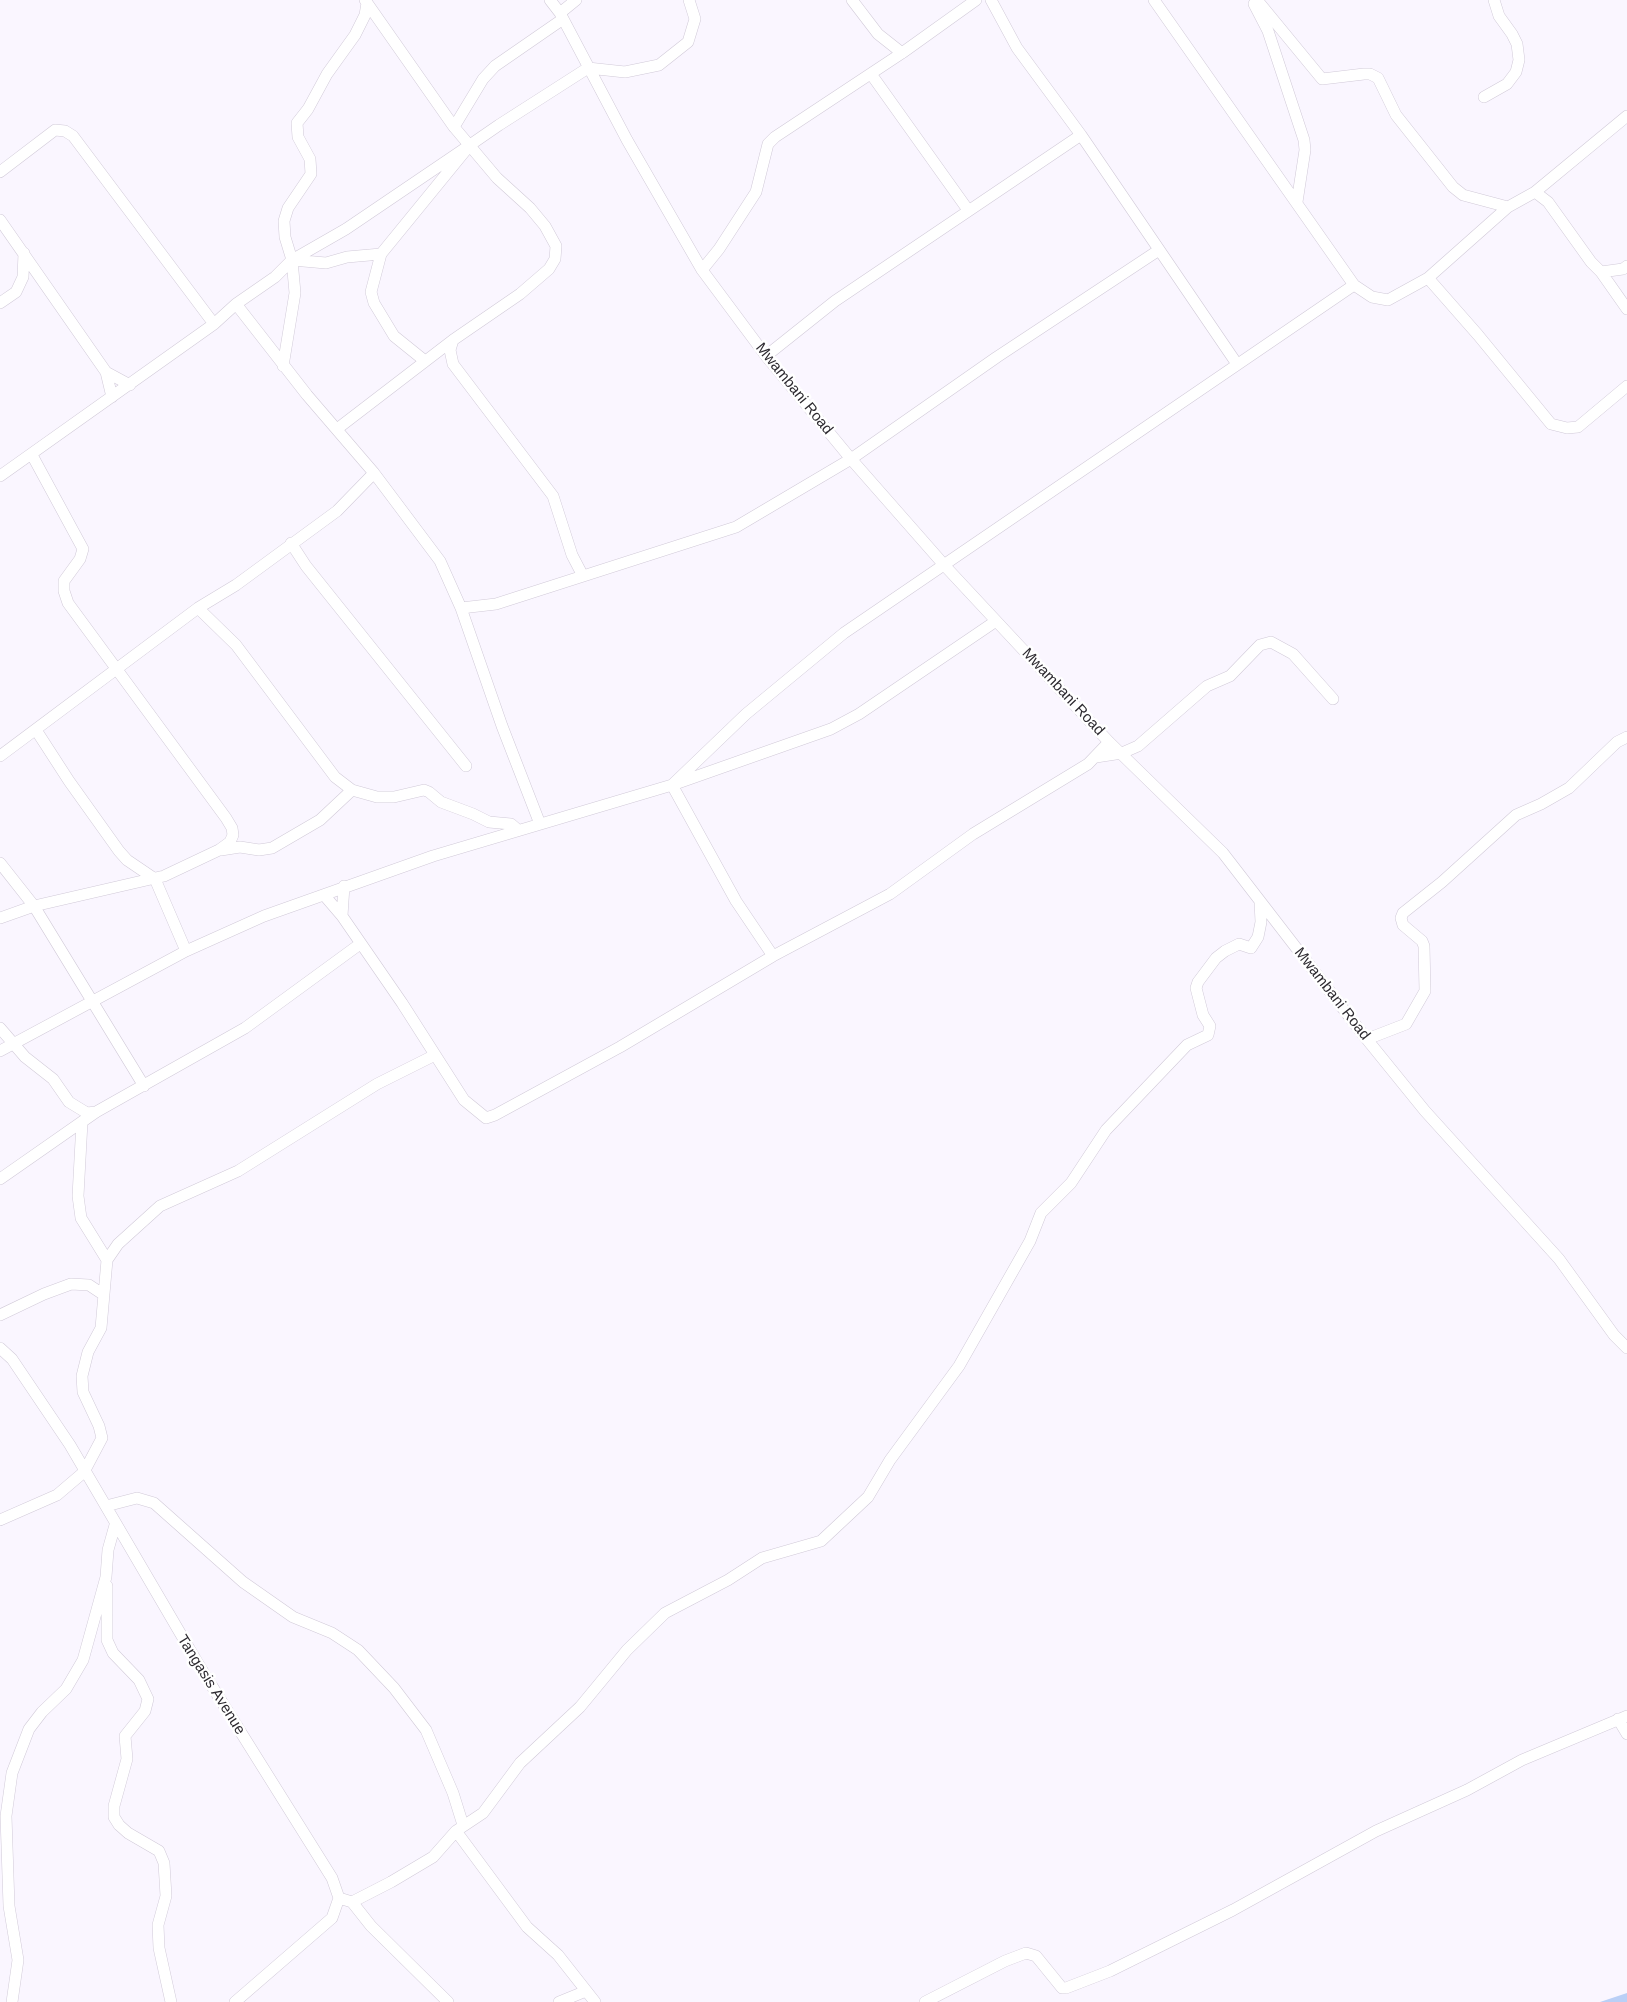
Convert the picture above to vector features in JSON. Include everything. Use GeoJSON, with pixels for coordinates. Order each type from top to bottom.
{"type":"FeatureCollection","features":[{"type":"Feature","properties":{"kind":"street","name":"Mwambani Road"},"geometry":{"type":"LineString","coordinates":[[550,0],[561,16],[626,140],[702,270],[766,356],[851,459],[945,566],[1110,742],[1223,853],[1365,1037],[1426,1111],[1559,1259],[1614,1335],[1627,1348]]}},
{"type":"Feature","properties":{"kind":"street"},"geometry":{"type":"LineString","coordinates":[[454,127],[483,79],[495,66],[561,16],[576,0]]}},
{"type":"Feature","properties":{"kind":"street"},"geometry":{"type":"LineString","coordinates":[[1,474],[32,456],[214,324],[236,304],[275,277],[292,260],[346,229],[588,68],[626,72],[659,65],[688,42],[695,20],[690,0]]}},
{"type":"Feature","properties":{"kind":"street"},"geometry":{"type":"LineString","coordinates":[[852,0],[878,34],[902,53]]}},
{"type":"Feature","properties":{"kind":"street"},"geometry":{"type":"LineString","coordinates":[[702,270],[719,249],[756,192],[768,144],[788,128],[902,53],[976,0]]}},
{"type":"Feature","properties":{"kind":"street"},"geometry":{"type":"LineString","coordinates":[[991,0],[1017,48],[1082,134],[1237,364]]}},
{"type":"Feature","properties":{"kind":"street"},"geometry":{"type":"LineString","coordinates":[[1154,0],[1354,285],[1372,298],[1388,300],[1428,278],[1508,207],[1535,192],[1627,116]]}},
{"type":"Feature","properties":{"kind":"street"},"geometry":{"type":"LineString","coordinates":[[1252,0],[1268,31],[1304,140],[1305,157],[1297,202]]}},
{"type":"Feature","properties":{"kind":"street"},"geometry":{"type":"LineString","coordinates":[[1257,0],[1322,78],[1370,74],[1378,78],[1396,114],[1453,187],[1463,195],[1508,207]]}},
{"type":"Feature","properties":{"kind":"street"},"geometry":{"type":"LineString","coordinates":[[1484,97],[1507,84],[1516,72],[1519,60],[1515,39],[1499,16],[1494,0]]}},
{"type":"Feature","properties":{"kind":"street"},"geometry":{"type":"LineString","coordinates":[[337,429],[453,340],[520,294],[549,269],[556,259],[556,246],[545,226],[530,208],[497,178],[454,127],[366,1]]}},
{"type":"Feature","properties":{"kind":"street"},"geometry":{"type":"LineString","coordinates":[[283,366],[295,293],[292,260],[285,237],[284,221],[288,208],[311,174],[308,152],[298,137],[296,124],[308,109],[327,74],[354,35],[365,15],[366,1]]}},
{"type":"Feature","properties":{"kind":"street"},"geometry":{"type":"LineString","coordinates":[[870,74],[968,210]]}},
{"type":"Feature","properties":{"kind":"street"},"geometry":{"type":"LineString","coordinates":[[0,172],[55,130],[65,131],[73,136],[214,324]]}},
{"type":"Feature","properties":{"kind":"street"},"geometry":{"type":"LineString","coordinates":[[766,356],[835,301],[1082,134]]}},
{"type":"Feature","properties":{"kind":"street"},"geometry":{"type":"LineString","coordinates":[[425,361],[394,336],[374,303],[371,292],[381,254],[470,146]]}},
{"type":"Feature","properties":{"kind":"street"},"geometry":{"type":"LineString","coordinates":[[1535,192],[1548,202],[1627,309]]}},
{"type":"Feature","properties":{"kind":"street"},"geometry":{"type":"LineString","coordinates":[[0,220],[106,372],[112,397]]}},
{"type":"Feature","properties":{"kind":"street"},"geometry":{"type":"LineString","coordinates":[[461,608],[496,604],[736,527],[851,459],[997,357],[1159,250]]}},
{"type":"Feature","properties":{"kind":"street"},"geometry":{"type":"LineString","coordinates":[[0,303],[16,292],[23,277],[24,253]]}},
{"type":"Feature","properties":{"kind":"street"},"geometry":{"type":"LineString","coordinates":[[292,260],[326,263],[347,257],[381,254]]}},
{"type":"Feature","properties":{"kind":"street"},"geometry":{"type":"LineString","coordinates":[[1601,272],[1627,266]]}},
{"type":"Feature","properties":{"kind":"street"},"geometry":{"type":"LineString","coordinates":[[1428,278],[1478,335],[1551,424],[1567,428],[1578,427],[1627,386]]}},
{"type":"Feature","properties":{"kind":"street"},"geometry":{"type":"LineString","coordinates":[[672,784],[746,714],[844,632],[945,566],[1354,285]]}},
{"type":"Feature","properties":{"kind":"street"},"geometry":{"type":"LineString","coordinates":[[236,304],[283,366],[374,473],[440,561],[461,608],[502,726],[540,824]]}},
{"type":"Feature","properties":{"kind":"street"},"geometry":{"type":"LineString","coordinates":[[453,340],[450,350],[453,364],[553,496],[572,555],[583,576]]}},
{"type":"Feature","properties":{"kind":"street"},"geometry":{"type":"LineString","coordinates":[[106,372],[130,385]]}},
{"type":"Feature","properties":{"kind":"street"},"geometry":{"type":"LineString","coordinates":[[0,918],[34,906],[155,880],[219,850],[230,842],[232,828],[68,603],[64,581],[80,560],[83,550],[32,456]]}},
{"type":"Feature","properties":{"kind":"street"},"geometry":{"type":"LineString","coordinates":[[0,756],[198,608],[236,585],[337,511],[374,473]]}},
{"type":"Feature","properties":{"kind":"street"},"geometry":{"type":"LineString","coordinates":[[291,543],[306,566],[466,766]]}},
{"type":"Feature","properties":{"kind":"street"},"geometry":{"type":"LineString","coordinates":[[198,608],[236,645],[334,777],[352,790],[377,796],[394,797],[424,790],[441,802],[474,814],[489,822],[512,824],[518,830]]}},
{"type":"Feature","properties":{"kind":"street"},"geometry":{"type":"LineString","coordinates":[[0,1051],[186,951],[264,916],[344,886],[518,830],[672,784],[831,729],[859,714],[996,621]]}},
{"type":"Feature","properties":{"kind":"street"},"geometry":{"type":"LineString","coordinates":[[1096,757],[1122,753],[1138,746],[1207,686],[1230,676],[1260,645],[1271,642],[1293,654],[1333,699]]}},
{"type":"Feature","properties":{"kind":"street"},"geometry":{"type":"LineString","coordinates":[[36,730],[69,781],[127,860],[155,880],[186,951]]}},
{"type":"Feature","properties":{"kind":"street"},"geometry":{"type":"LineString","coordinates":[[1365,1037],[1375,1036],[1406,1024],[1425,991],[1424,946],[1422,941],[1403,925],[1402,913],[1442,882],[1516,815],[1541,804],[1569,788],[1617,742],[1627,737]]}},
{"type":"Feature","properties":{"kind":"street"},"geometry":{"type":"LineString","coordinates":[[324,895],[342,916],[402,1003],[464,1100],[486,1118],[494,1116],[620,1047],[773,956],[890,894],[973,834],[1088,764],[1110,742]]}},
{"type":"Feature","properties":{"kind":"street"},"geometry":{"type":"LineString","coordinates":[[672,784],[736,901],[773,956]]}},
{"type":"Feature","properties":{"kind":"street"},"geometry":{"type":"LineString","coordinates":[[219,850],[240,847],[259,850],[272,848],[320,820],[352,790]]}},
{"type":"Feature","properties":{"kind":"street"},"geometry":{"type":"LineString","coordinates":[[0,863],[34,906],[94,1001],[144,1086]]}},
{"type":"Feature","properties":{"kind":"street"},"geometry":{"type":"LineString","coordinates":[[342,916],[344,886]]}},
{"type":"Feature","properties":{"kind":"street"},"geometry":{"type":"LineString","coordinates":[[352,1902],[415,1869],[433,1857],[460,1828],[482,1812],[520,1763],[580,1707],[627,1650],[665,1613],[728,1580],[762,1558],[810,1546],[821,1541],[868,1497],[890,1460],[959,1366],[1030,1241],[1040,1212],[1071,1183],[1106,1130],[1187,1046],[1208,1035],[1210,1026],[1203,1016],[1196,988],[1198,982],[1216,958],[1225,951],[1239,944],[1251,948],[1258,937],[1261,922],[1260,902]]}},
{"type":"Feature","properties":{"kind":"street"},"geometry":{"type":"LineString","coordinates":[[0,1179],[96,1112],[245,1028],[360,944]]}},
{"type":"Feature","properties":{"kind":"street"},"geometry":{"type":"LineString","coordinates":[[0,1028],[25,1056],[52,1079],[69,1102],[87,1113],[96,1112]]}},
{"type":"Feature","properties":{"kind":"street"},"geometry":{"type":"LineString","coordinates":[[0,1520],[57,1495],[84,1472],[102,1438],[99,1426],[83,1392],[82,1376],[88,1352],[101,1328],[107,1260],[118,1244],[160,1206],[238,1171],[377,1084],[435,1055]]}},
{"type":"Feature","properties":{"kind":"street"},"geometry":{"type":"LineString","coordinates":[[82,1122],[78,1196],[81,1218],[107,1260]]}},
{"type":"Feature","properties":{"kind":"street"},"geometry":{"type":"LineString","coordinates":[[0,1315],[44,1294],[71,1284],[89,1284],[104,1295]]}},
{"type":"Feature","properties":{"kind":"street"},"geometry":{"type":"LineString","coordinates":[[0,1339],[12,1359]]}},
{"type":"Feature","properties":{"kind":"street","name":"Tangasis Avenue"},"geometry":{"type":"LineString","coordinates":[[0,1348],[12,1359],[70,1446],[200,1667],[326,1866],[339,1898]]}},
{"type":"Feature","properties":{"kind":"street"},"geometry":{"type":"LineString","coordinates":[[106,1506],[137,1498],[154,1503],[243,1582],[293,1617],[332,1633],[358,1650],[394,1688],[426,1730],[454,1793],[460,1828],[528,1927],[558,1956],[594,2002]]}},
{"type":"Feature","properties":{"kind":"street"},"geometry":{"type":"LineString","coordinates":[[115,1525],[108,1550],[106,1640],[113,1653],[139,1680],[148,1699],[145,1710],[126,1736],[127,1759],[114,1806],[114,1817],[119,1826],[128,1833],[151,1844],[159,1851],[164,1863],[166,1896],[158,1925],[159,1948],[172,2002]]}},
{"type":"Feature","properties":{"kind":"street"},"geometry":{"type":"LineString","coordinates":[[12,2002],[18,1960],[9,1906],[6,1816],[12,1773],[29,1728],[42,1712],[66,1689],[83,1660],[106,1577]]}},
{"type":"Feature","properties":{"kind":"street"},"geometry":{"type":"LineString","coordinates":[[925,2002],[1005,1960],[1026,1954],[1036,1956],[1062,1988],[1066,1988],[1110,1971],[1233,1910],[1376,1831],[1467,1790],[1522,1760],[1623,1718],[1627,1734]]}},
{"type":"Feature","properties":{"kind":"street"},"geometry":{"type":"LineString","coordinates":[[235,2002],[319,1932],[332,1918],[339,1898],[352,1902],[372,1926],[448,2002]]}},
{"type":"Feature","properties":{"kind":"street"},"geometry":{"type":"LineString","coordinates":[[559,2002],[586,1991]]}},
{"type":"Feature","properties":{"kind":"water"},"geometry":{"type":"Polygon","coordinates":[[[1627,1993],[1627,2002],[1600,2002],[1627,1993]]]}}]}
